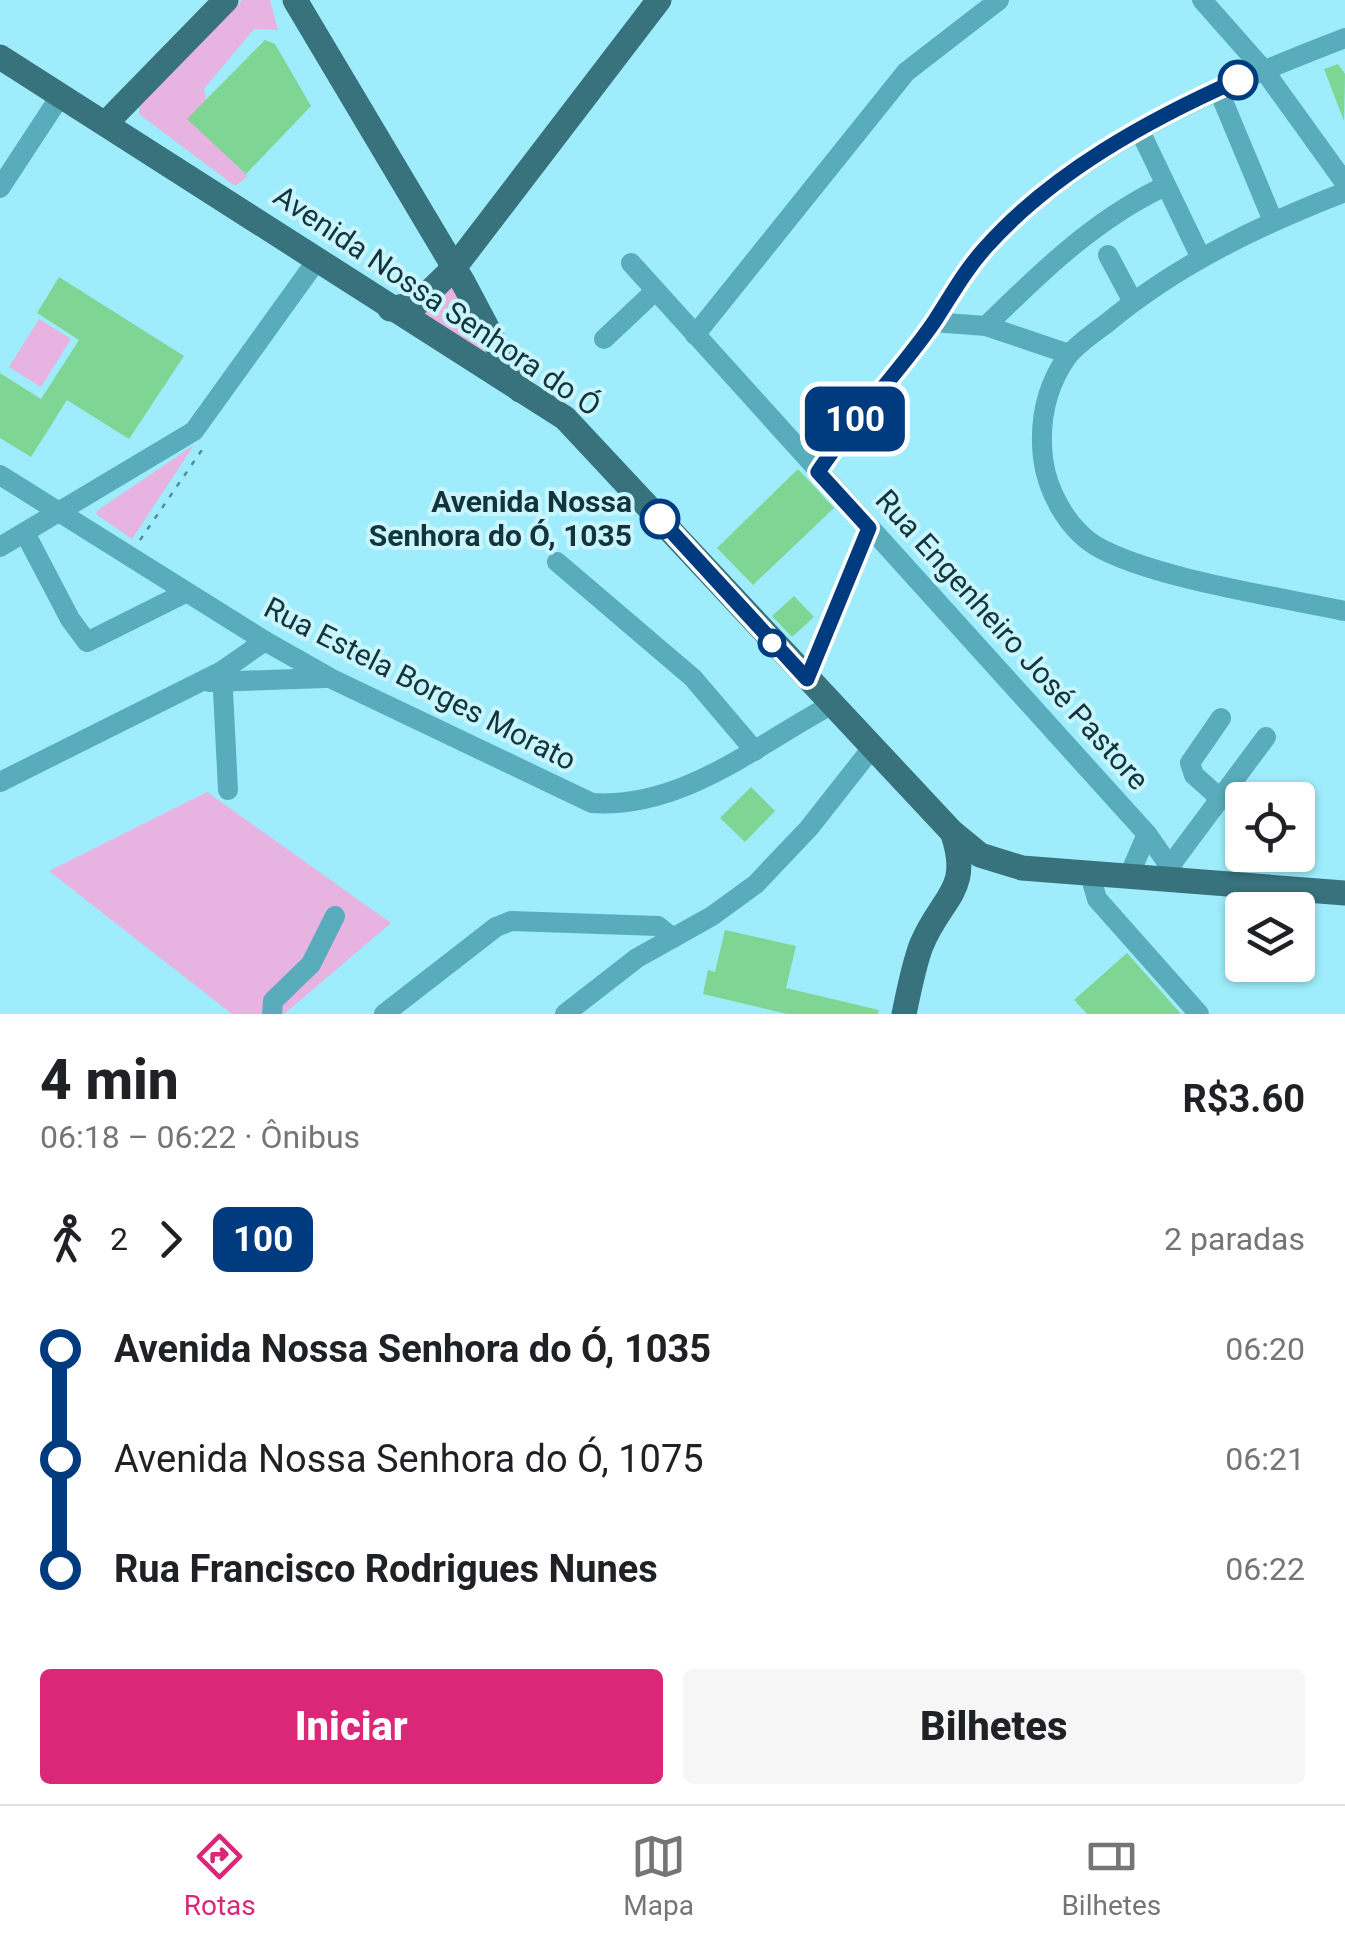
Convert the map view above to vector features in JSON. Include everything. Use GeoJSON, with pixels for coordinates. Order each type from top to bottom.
{"type":"FeatureCollection","features":[{"type":"Feature","properties":{"kind":"main road"},"geometry":{"type":"LineString","coordinates":[[106,122],[226,0]]}},
{"type":"Feature","properties":{"kind":"main road"},"geometry":{"type":"LineString","coordinates":[[295,0],[454,268],[520,390]]}},
{"type":"Feature","properties":{"kind":"main road"},"geometry":{"type":"LineString","coordinates":[[390,309],[418,302],[454,268],[659,0]]}},
{"type":"Feature","properties":{"kind":"main road","name":"Avenida Nossa Senhora do Ó"},"geometry":{"type":"LineString","coordinates":[[0,57],[566,418],[831,705],[952,832],[980,855],[1022,868],[1090,875],[1128,878],[1175,874],[1345,892]]}},
{"type":"Feature","properties":{"kind":"main road"},"geometry":{"type":"LineString","coordinates":[[904,1014],[922,945],[959,884],[962,868],[952,832]]}},
{"type":"Feature","properties":{"kind":"main road","name":"Avenida Nossa Senhora do Ó"},"geometry":{"type":"LineString","coordinates":[[959,884],[977,874],[1022,868]]}},
{"type":"Feature","properties":{"kind":"street"},"geometry":{"type":"LineString","coordinates":[[695,335],[906,72],[999,0]]}},
{"type":"Feature","properties":{"kind":"street"},"geometry":{"type":"LineString","coordinates":[[1202,0],[1263,69],[1345,183]]}},
{"type":"Feature","properties":{"kind":"street"},"geometry":{"type":"LineString","coordinates":[[818,472],[934,322],[966,270],[1004,227],[1066,176],[1140,131],[1263,69],[1345,38]]}},
{"type":"Feature","properties":{"kind":"street"},"geometry":{"type":"LineString","coordinates":[[1218,90],[1273,221]]}},
{"type":"Feature","properties":{"kind":"street"},"geometry":{"type":"LineString","coordinates":[[0,188],[60,95]]}},
{"type":"Feature","properties":{"kind":"street"},"geometry":{"type":"LineString","coordinates":[[1140,131],[1200,258]]}},
{"type":"Feature","properties":{"kind":"street"},"geometry":{"type":"LineString","coordinates":[[986,326],[1036,274],[1130,203],[1159,189]]}},
{"type":"Feature","properties":{"kind":"street"},"geometry":{"type":"LineString","coordinates":[[1345,192],[1273,221],[1200,258],[1133,302],[1070,354],[1044,407],[1041,438],[1054,498],[1072,525],[1095,545],[1138,564],[1345,611]]}},
{"type":"Feature","properties":{"kind":"street"},"geometry":{"type":"LineString","coordinates":[[1108,255],[1133,302]]}},
{"type":"Feature","properties":{"kind":"street"},"geometry":{"type":"LineString","coordinates":[[0,547],[194,431],[317,260]]}},
{"type":"Feature","properties":{"kind":"street","name":"Rua Engenheiro José Pastore"},"geometry":{"type":"LineString","coordinates":[[630,264],[1148,834],[1175,874]]}},
{"type":"Feature","properties":{"kind":"street"},"geometry":{"type":"LineString","coordinates":[[604,339],[655,291]]}},
{"type":"Feature","properties":{"kind":"street"},"geometry":{"type":"LineString","coordinates":[[934,322],[986,326],[1070,354]]}},
{"type":"Feature","properties":{"kind":"street","name":"Rua Estela Borges Morato"},"geometry":{"type":"LineString","coordinates":[[0,475],[265,641],[332,678],[592,803],[623,805],[648,800],[755,750],[831,705]]}},
{"type":"Feature","properties":{"kind":"street"},"geometry":{"type":"LineString","coordinates":[[807,679],[869,528]]}},
{"type":"Feature","properties":{"kind":"street"},"geometry":{"type":"LineString","coordinates":[[25,533],[70,620],[87,642],[185,593]]}},
{"type":"Feature","properties":{"kind":"street"},"geometry":{"type":"LineString","coordinates":[[558,562],[693,678],[755,750]]}},
{"type":"Feature","properties":{"kind":"street"},"geometry":{"type":"LineString","coordinates":[[224,676],[265,641]]}},
{"type":"Feature","properties":{"kind":"street"},"geometry":{"type":"LineString","coordinates":[[224,676],[228,790]]}},
{"type":"Feature","properties":{"kind":"street"},"geometry":{"type":"LineString","coordinates":[[0,782],[202,682],[224,676],[332,678]]}},
{"type":"Feature","properties":{"kind":"street"},"geometry":{"type":"LineString","coordinates":[[1221,718],[1190,763],[1194,775],[1222,800]]}},
{"type":"Feature","properties":{"kind":"street"},"geometry":{"type":"LineString","coordinates":[[1175,874],[1266,737]]}},
{"type":"Feature","properties":{"kind":"street"},"geometry":{"type":"LineString","coordinates":[[565,1014],[637,958],[756,884],[809,828],[872,748]]}},
{"type":"Feature","properties":{"kind":"street","name":"Rua Engenheiro José Pastore"},"geometry":{"type":"LineString","coordinates":[[1128,878],[1148,834]]}},
{"type":"Feature","properties":{"kind":"street"},"geometry":{"type":"LineString","coordinates":[[1090,875],[1097,899],[1199,1014]]}},
{"type":"Feature","properties":{"kind":"street"},"geometry":{"type":"LineString","coordinates":[[272,1014],[273,1001],[310,964],[335,916]]}},
{"type":"Feature","properties":{"kind":"street"},"geometry":{"type":"LineString","coordinates":[[384,1014],[511,920],[658,926],[674,938]]}},
{"type":"Feature","properties":{"kind":"path"},"geometry":{"type":"LineString","coordinates":[[129,555],[208,440],[206,418]]}},
{"type":"Feature","properties":{"kind":"shaded area"},"geometry":{"type":"Polygon","coordinates":[[[242,0],[270,0],[278,30],[254,29],[204,89],[206,100],[188,119],[248,176],[235,186],[139,114],[139,107],[242,0]]]}},
{"type":"Feature","properties":{"kind":"shaded area"},"geometry":{"type":"Polygon","coordinates":[[[451,286],[484,344],[483,353],[415,314],[437,302],[451,286]]]}},
{"type":"Feature","properties":{"kind":"shaded area"},"geometry":{"type":"Polygon","coordinates":[[[39,319],[71,339],[41,387],[9,367],[39,319]]]}},
{"type":"Feature","properties":{"kind":"shaded area"},"geometry":{"type":"Polygon","coordinates":[[[194,445],[132,539],[96,514],[98,510],[194,445]]]}},
{"type":"Feature","properties":{"kind":"shaded area"},"geometry":{"type":"Polygon","coordinates":[[[207,792],[391,923],[284,1014],[232,1014],[49,871],[207,792]]]}},
{"type":"Feature","properties":{"kind":"building"},"geometry":{"type":"Polygon","coordinates":[[[265,40],[275,44],[311,106],[246,174],[187,119],[265,40]]]}},
{"type":"Feature","properties":{"kind":"building"},"geometry":{"type":"Polygon","coordinates":[[[1338,64],[1345,74],[1344,121],[1324,69],[1338,64]]]}},
{"type":"Feature","properties":{"kind":"building"},"geometry":{"type":"Polygon","coordinates":[[[59,277],[184,356],[129,439],[67,400],[31,457],[0,438],[0,373],[41,399],[79,340],[37,313],[59,277]]]}},
{"type":"Feature","properties":{"kind":"building"},"geometry":{"type":"Polygon","coordinates":[[[798,469],[834,508],[753,585],[717,548],[798,469]]]}},
{"type":"Feature","properties":{"kind":"building"},"geometry":{"type":"Polygon","coordinates":[[[794,596],[814,617],[792,637],[772,616],[794,596]]]}},
{"type":"Feature","properties":{"kind":"building"},"geometry":{"type":"Polygon","coordinates":[[[751,787],[775,811],[745,842],[720,818],[751,787]]]}},
{"type":"Feature","properties":{"kind":"building"},"geometry":{"type":"Polygon","coordinates":[[[725,930],[796,946],[786,988],[879,1010],[878,1014],[787,1014],[703,994],[708,970],[715,972],[725,930]]]}},
{"type":"Feature","properties":{"kind":"building"},"geometry":{"type":"Polygon","coordinates":[[[1127,953],[1181,1014],[1087,1014],[1074,1000],[1127,953]]]}},
{"type":"Feature","properties":{"kind":"bus line","name":"100"},"geometry":{"type":"LineString","coordinates":[[660,519],[807,679],[869,528],[818,472],[838,443],[934,322],[966,270],[1004,227],[1089,160],[1238,80]]}},
{"type":"Feature","properties":{"kind":"place","name":"Avenida Nossa Senhora do Ó, 1035"},"geometry":{"type":"Point","coordinates":[660,519]}}]}
